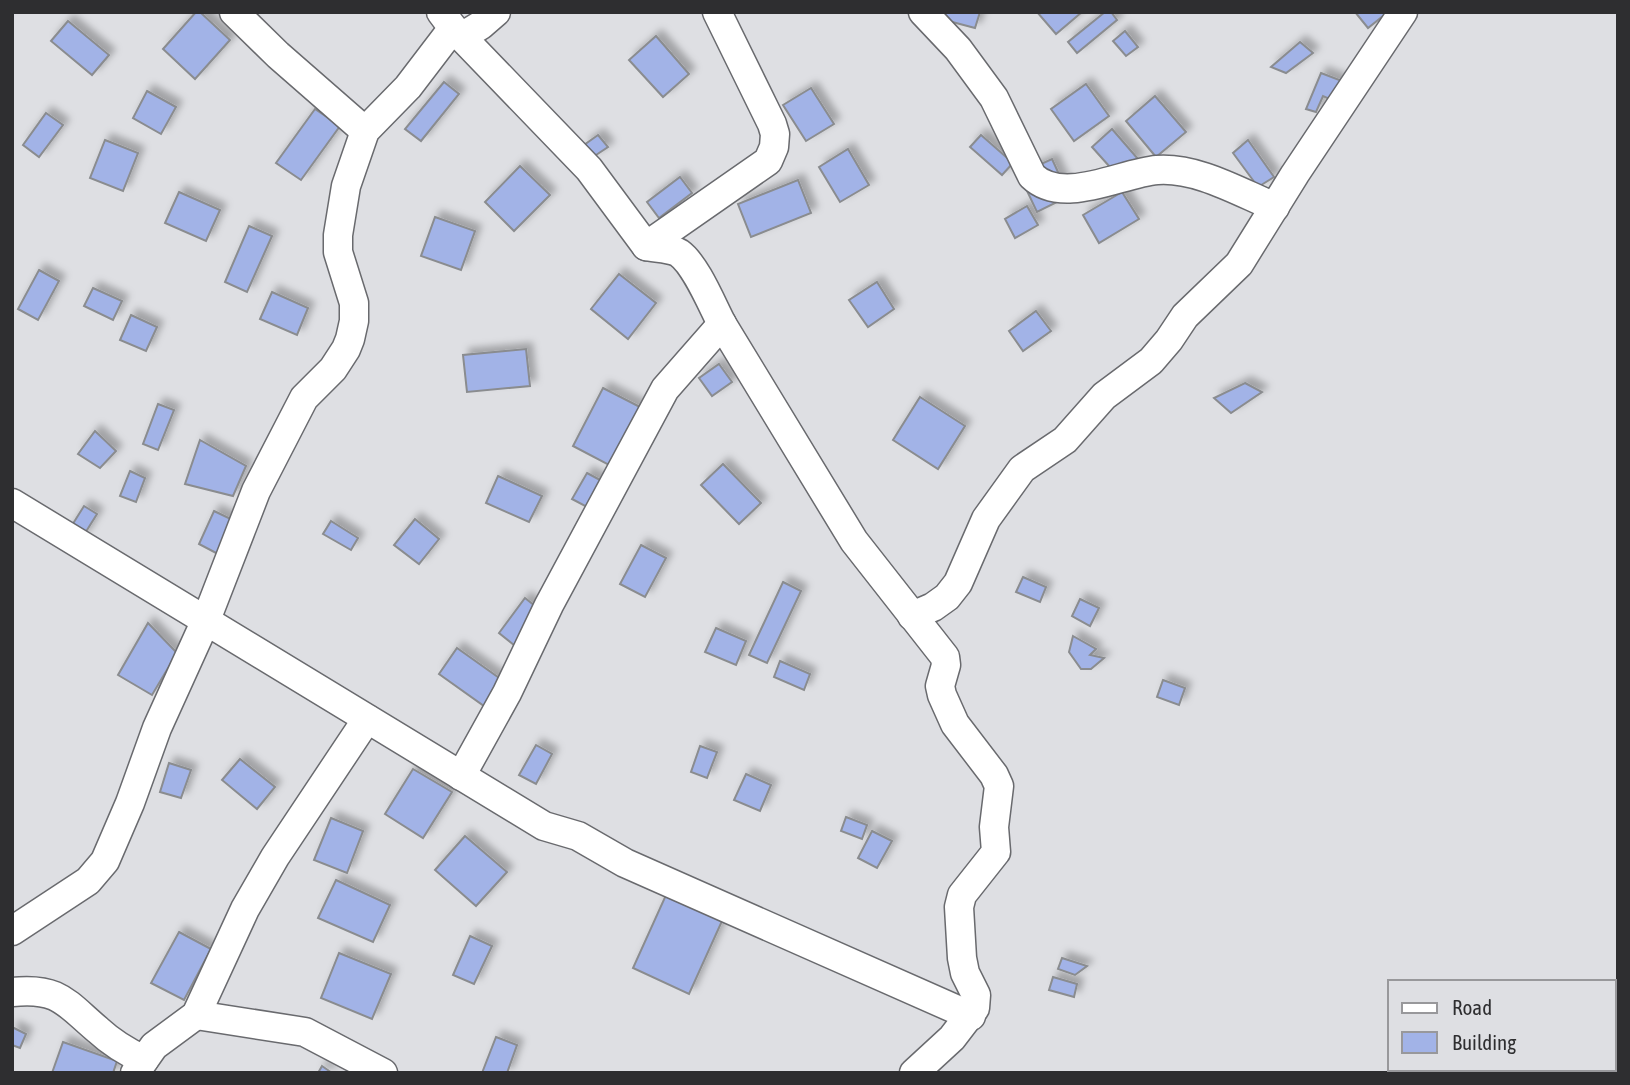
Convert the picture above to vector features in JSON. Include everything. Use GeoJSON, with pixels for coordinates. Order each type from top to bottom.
{"type":"FeatureCollection","features":[{"type":"Feature","properties":{"kind":"street"},"geometry":{"type":"LineString","coordinates":[[234,12],[278,55],[365,131]]}},
{"type":"Feature","properties":{"kind":"street"},"geometry":{"type":"LineString","coordinates":[[12,931],[88,881],[105,861],[130,803],[157,728],[206,620],[256,491],[304,398],[332,369],[346,349],[354,321],[354,303],[338,252],[338,235],[346,186],[365,131],[408,87],[452,25],[495,16],[496,12]]}},
{"type":"Feature","properties":{"kind":"street"},"geometry":{"type":"LineString","coordinates":[[646,246],[735,186],[768,161],[772,154],[775,134],[772,124],[717,12]]}},
{"type":"Feature","properties":{"kind":"street"},"geometry":{"type":"LineString","coordinates":[[923,12],[958,49],[994,98],[1032,176],[1039,182],[1071,190],[1157,170],[1185,172],[1275,206]]}},
{"type":"Feature","properties":{"kind":"street"},"geometry":{"type":"LineString","coordinates":[[912,616],[933,607],[947,597],[958,583],[985,519],[1022,469],[1065,440],[1104,396],[1138,372],[1161,350],[1185,316],[1240,264],[1295,174],[1404,12]]}},
{"type":"Feature","properties":{"kind":"street"},"geometry":{"type":"LineString","coordinates":[[452,25],[589,169],[646,246],[677,251],[685,259],[854,541],[945,657],[946,665],[940,686],[955,724],[994,775],[999,786],[994,827],[996,852],[962,895],[959,907],[962,958],[977,1001],[971,1016],[952,1038],[914,1073]]}},
{"type":"Feature","properties":{"kind":"street"},"geometry":{"type":"LineString","coordinates":[[461,776],[665,389],[722,324]]}},
{"type":"Feature","properties":{"kind":"street"},"geometry":{"type":"LineString","coordinates":[[12,503],[544,826],[578,836],[625,863],[971,1016]]}},
{"type":"Feature","properties":{"kind":"street"},"geometry":{"type":"LineString","coordinates":[[12,992],[29,990],[50,994],[69,1003],[142,1068],[154,1046],[196,1015],[245,909],[275,858],[368,719]]}},
{"type":"Feature","properties":{"kind":"street"},"geometry":{"type":"LineString","coordinates":[[196,1015],[305,1032],[383,1073]]}},
{"type":"Feature","properties":{"kind":"building"},"geometry":{"type":"Polygon","coordinates":[[[196,12],[200,12],[230,40],[195,79],[163,49],[196,12]]]}},
{"type":"Feature","properties":{"kind":"building"},"geometry":{"type":"Polygon","coordinates":[[[943,12],[980,12],[975,28],[941,19],[943,12]]]}},
{"type":"Feature","properties":{"kind":"building"},"geometry":{"type":"Polygon","coordinates":[[[1037,12],[1082,12],[1056,34],[1037,12]]]}},
{"type":"Feature","properties":{"kind":"building"},"geometry":{"type":"Polygon","coordinates":[[[1105,12],[1111,12],[1117,20],[1077,53],[1068,42],[1105,12]]]}},
{"type":"Feature","properties":{"kind":"building"},"geometry":{"type":"Polygon","coordinates":[[[1355,12],[1388,12],[1368,28],[1355,12]]]}},
{"type":"Feature","properties":{"kind":"building"},"geometry":{"type":"Polygon","coordinates":[[[68,21],[109,55],[92,75],[51,41],[68,21]]]}},
{"type":"Feature","properties":{"kind":"building"},"geometry":{"type":"Polygon","coordinates":[[[1125,31],[1138,47],[1126,56],[1113,41],[1125,31]]]}},
{"type":"Feature","properties":{"kind":"building"},"geometry":{"type":"Polygon","coordinates":[[[656,36],[689,74],[663,97],[629,60],[656,36]]]}},
{"type":"Feature","properties":{"kind":"building"},"geometry":{"type":"Polygon","coordinates":[[[1300,42],[1313,53],[1286,73],[1271,67],[1300,42]]]}},
{"type":"Feature","properties":{"kind":"building"},"geometry":{"type":"Polygon","coordinates":[[[1321,73],[1342,81],[1334,101],[1323,96],[1316,112],[1306,109],[1321,73]]]}},
{"type":"Feature","properties":{"kind":"building"},"geometry":{"type":"Polygon","coordinates":[[[444,82],[459,94],[421,141],[405,129],[444,82]]]}},
{"type":"Feature","properties":{"kind":"building"},"geometry":{"type":"Polygon","coordinates":[[[1086,84],[1109,116],[1074,141],[1051,109],[1086,84]]]}},
{"type":"Feature","properties":{"kind":"building"},"geometry":{"type":"Polygon","coordinates":[[[811,88],[834,124],[806,141],[783,105],[811,88]]]}},
{"type":"Feature","properties":{"kind":"building"},"geometry":{"type":"Polygon","coordinates":[[[147,91],[176,107],[161,134],[133,118],[147,91]]]}},
{"type":"Feature","properties":{"kind":"building"},"geometry":{"type":"Polygon","coordinates":[[[1155,96],[1186,132],[1156,157],[1126,121],[1155,96]]]}},
{"type":"Feature","properties":{"kind":"building"},"geometry":{"type":"Polygon","coordinates":[[[315,109],[340,126],[301,180],[276,163],[315,109]]]}},
{"type":"Feature","properties":{"kind":"building"},"geometry":{"type":"Polygon","coordinates":[[[46,113],[63,125],[39,157],[23,145],[46,113]]]}},
{"type":"Feature","properties":{"kind":"building"},"geometry":{"type":"Polygon","coordinates":[[[1112,129],[1138,159],[1118,176],[1092,147],[1112,129]]]}},
{"type":"Feature","properties":{"kind":"building"},"geometry":{"type":"Polygon","coordinates":[[[598,135],[608,147],[593,157],[584,145],[598,135]]]}},
{"type":"Feature","properties":{"kind":"building"},"geometry":{"type":"Polygon","coordinates":[[[981,135],[1013,163],[1002,175],[970,147],[981,135]]]}},
{"type":"Feature","properties":{"kind":"building"},"geometry":{"type":"Polygon","coordinates":[[[105,140],[138,153],[123,191],[90,178],[105,140]]]}},
{"type":"Feature","properties":{"kind":"building"},"geometry":{"type":"Polygon","coordinates":[[[1248,140],[1274,177],[1258,187],[1233,153],[1248,140]]]}},
{"type":"Feature","properties":{"kind":"building"},"geometry":{"type":"Polygon","coordinates":[[[848,149],[869,185],[840,202],[819,167],[848,149]]]}},
{"type":"Feature","properties":{"kind":"building"},"geometry":{"type":"Polygon","coordinates":[[[1052,159],[1069,196],[1037,212],[1019,174],[1052,159]]]}},
{"type":"Feature","properties":{"kind":"building"},"geometry":{"type":"Polygon","coordinates":[[[520,166],[550,195],[514,231],[485,202],[520,166]]]}},
{"type":"Feature","properties":{"kind":"building"},"geometry":{"type":"Polygon","coordinates":[[[680,177],[692,193],[659,218],[647,202],[680,177]]]}},
{"type":"Feature","properties":{"kind":"building"},"geometry":{"type":"Polygon","coordinates":[[[798,180],[811,213],[751,237],[738,204],[798,180]]]}},
{"type":"Feature","properties":{"kind":"building"},"geometry":{"type":"Polygon","coordinates":[[[179,192],[220,210],[206,241],[165,223],[179,192]]]}},
{"type":"Feature","properties":{"kind":"building"},"geometry":{"type":"Polygon","coordinates":[[[1122,192],[1139,219],[1099,243],[1083,215],[1122,192]]]}},
{"type":"Feature","properties":{"kind":"building"},"geometry":{"type":"Polygon","coordinates":[[[1027,206],[1038,225],[1015,238],[1005,219],[1027,206]]]}},
{"type":"Feature","properties":{"kind":"building"},"geometry":{"type":"Polygon","coordinates":[[[435,217],[475,231],[461,270],[421,256],[435,217]]]}},
{"type":"Feature","properties":{"kind":"building"},"geometry":{"type":"Polygon","coordinates":[[[249,226],[272,236],[247,292],[225,282],[249,226]]]}},
{"type":"Feature","properties":{"kind":"building"},"geometry":{"type":"Polygon","coordinates":[[[39,270],[59,281],[38,320],[18,309],[39,270]]]}},
{"type":"Feature","properties":{"kind":"building"},"geometry":{"type":"Polygon","coordinates":[[[619,274],[656,303],[628,339],[591,309],[619,274]]]}},
{"type":"Feature","properties":{"kind":"building"},"geometry":{"type":"Polygon","coordinates":[[[877,282],[894,309],[868,327],[849,300],[877,282]]]}},
{"type":"Feature","properties":{"kind":"building"},"geometry":{"type":"Polygon","coordinates":[[[93,288],[122,301],[113,320],[84,306],[93,288]]]}},
{"type":"Feature","properties":{"kind":"building"},"geometry":{"type":"Polygon","coordinates":[[[272,292],[308,308],[297,335],[260,319],[272,292]]]}},
{"type":"Feature","properties":{"kind":"building"},"geometry":{"type":"Polygon","coordinates":[[[1036,311],[1051,331],[1023,351],[1009,331],[1036,311]]]}},
{"type":"Feature","properties":{"kind":"building"},"geometry":{"type":"Polygon","coordinates":[[[131,315],[157,327],[146,351],[120,340],[131,315]]]}},
{"type":"Feature","properties":{"kind":"building"},"geometry":{"type":"Polygon","coordinates":[[[526,349],[530,386],[467,392],[463,355],[526,349]]]}},
{"type":"Feature","properties":{"kind":"building"},"geometry":{"type":"Polygon","coordinates":[[[719,364],[732,382],[712,396],[699,378],[719,364]]]}},
{"type":"Feature","properties":{"kind":"building"},"geometry":{"type":"Polygon","coordinates":[[[1245,383],[1262,392],[1231,413],[1214,398],[1245,383]]]}},
{"type":"Feature","properties":{"kind":"building"},"geometry":{"type":"Polygon","coordinates":[[[603,388],[640,407],[609,465],[573,446],[603,388]]]}},
{"type":"Feature","properties":{"kind":"building"},"geometry":{"type":"Polygon","coordinates":[[[920,397],[965,426],[938,469],[893,440],[920,397]]]}},
{"type":"Feature","properties":{"kind":"building"},"geometry":{"type":"Polygon","coordinates":[[[158,404],[174,410],[158,450],[143,444],[158,404]]]}},
{"type":"Feature","properties":{"kind":"building"},"geometry":{"type":"Polygon","coordinates":[[[95,431],[116,451],[100,468],[78,454],[95,431]]]}},
{"type":"Feature","properties":{"kind":"building"},"geometry":{"type":"Polygon","coordinates":[[[200,440],[246,466],[233,496],[185,484],[200,440]]]}},
{"type":"Feature","properties":{"kind":"building"},"geometry":{"type":"Polygon","coordinates":[[[723,464],[761,503],[739,524],[701,485],[723,464]]]}},
{"type":"Feature","properties":{"kind":"building"},"geometry":{"type":"Polygon","coordinates":[[[130,471],[145,478],[136,502],[120,496],[130,471]]]}},
{"type":"Feature","properties":{"kind":"building"},"geometry":{"type":"Polygon","coordinates":[[[587,473],[602,481],[587,507],[572,499],[587,473]]]}},
{"type":"Feature","properties":{"kind":"building"},"geometry":{"type":"Polygon","coordinates":[[[498,476],[542,496],[529,522],[486,503],[498,476]]]}},
{"type":"Feature","properties":{"kind":"building"},"geometry":{"type":"Polygon","coordinates":[[[84,506],[97,514],[82,538],[69,530],[84,506]]]}},
{"type":"Feature","properties":{"kind":"building"},"geometry":{"type":"Polygon","coordinates":[[[214,511],[235,521],[220,555],[199,544],[214,511]]]}},
{"type":"Feature","properties":{"kind":"building"},"geometry":{"type":"Polygon","coordinates":[[[415,519],[439,539],[419,564],[394,545],[415,519]]]}},
{"type":"Feature","properties":{"kind":"building"},"geometry":{"type":"Polygon","coordinates":[[[331,521],[358,538],[351,550],[323,534],[331,521]]]}},
{"type":"Feature","properties":{"kind":"building"},"geometry":{"type":"Polygon","coordinates":[[[641,545],[666,558],[645,597],[620,584],[641,545]]]}},
{"type":"Feature","properties":{"kind":"building"},"geometry":{"type":"Polygon","coordinates":[[[1023,577],[1046,587],[1040,602],[1016,592],[1023,577]]]}},
{"type":"Feature","properties":{"kind":"building"},"geometry":{"type":"Polygon","coordinates":[[[783,582],[801,591],[767,663],[749,655],[783,582]]]}},
{"type":"Feature","properties":{"kind":"building"},"geometry":{"type":"Polygon","coordinates":[[[525,598],[540,610],[514,645],[499,633],[525,598]]]}},
{"type":"Feature","properties":{"kind":"building"},"geometry":{"type":"Polygon","coordinates":[[[1080,599],[1099,608],[1090,626],[1072,616],[1080,599]]]}},
{"type":"Feature","properties":{"kind":"building"},"geometry":{"type":"Polygon","coordinates":[[[148,623],[177,653],[152,695],[118,675],[148,623]]]}},
{"type":"Feature","properties":{"kind":"building"},"geometry":{"type":"Polygon","coordinates":[[[716,628],[746,641],[736,665],[705,652],[716,628]]]}},
{"type":"Feature","properties":{"kind":"building"},"geometry":{"type":"Polygon","coordinates":[[[1073,636],[1096,649],[1090,655],[1104,658],[1091,669],[1081,669],[1069,652],[1073,636]]]}},
{"type":"Feature","properties":{"kind":"building"},"geometry":{"type":"Polygon","coordinates":[[[457,648],[502,680],[484,706],[439,674],[457,648]]]}},
{"type":"Feature","properties":{"kind":"building"},"geometry":{"type":"Polygon","coordinates":[[[780,661],[810,674],[804,690],[774,677],[780,661]]]}},
{"type":"Feature","properties":{"kind":"building"},"geometry":{"type":"Polygon","coordinates":[[[1163,680],[1185,688],[1179,705],[1157,697],[1163,680]]]}},
{"type":"Feature","properties":{"kind":"building"},"geometry":{"type":"Polygon","coordinates":[[[536,745],[552,754],[536,784],[519,775],[536,745]]]}},
{"type":"Feature","properties":{"kind":"building"},"geometry":{"type":"Polygon","coordinates":[[[700,746],[717,752],[707,778],[691,772],[700,746]]]}},
{"type":"Feature","properties":{"kind":"building"},"geometry":{"type":"Polygon","coordinates":[[[240,759],[275,787],[257,809],[222,780],[240,759]]]}},
{"type":"Feature","properties":{"kind":"building"},"geometry":{"type":"Polygon","coordinates":[[[169,763],[191,770],[181,798],[160,792],[169,763]]]}},
{"type":"Feature","properties":{"kind":"building"},"geometry":{"type":"Polygon","coordinates":[[[413,769],[452,792],[423,838],[385,814],[413,769]]]}},
{"type":"Feature","properties":{"kind":"building"},"geometry":{"type":"Polygon","coordinates":[[[746,774],[771,785],[760,811],[734,800],[746,774]]]}},
{"type":"Feature","properties":{"kind":"building"},"geometry":{"type":"Polygon","coordinates":[[[846,817],[867,825],[862,839],[841,831],[846,817]]]}},
{"type":"Feature","properties":{"kind":"building"},"geometry":{"type":"Polygon","coordinates":[[[331,818],[363,831],[347,873],[314,860],[331,818]]]}},
{"type":"Feature","properties":{"kind":"building"},"geometry":{"type":"Polygon","coordinates":[[[872,831],[892,841],[877,868],[858,858],[872,831]]]}},
{"type":"Feature","properties":{"kind":"building"},"geometry":{"type":"Polygon","coordinates":[[[465,836],[507,872],[476,906],[435,870],[465,836]]]}},
{"type":"Feature","properties":{"kind":"building"},"geometry":{"type":"Polygon","coordinates":[[[336,880],[390,905],[373,942],[318,918],[336,880]]]}},
{"type":"Feature","properties":{"kind":"building"},"geometry":{"type":"Polygon","coordinates":[[[666,895],[722,921],[689,994],[633,968],[666,895]]]}},
{"type":"Feature","properties":{"kind":"building"},"geometry":{"type":"Polygon","coordinates":[[[179,932],[211,949],[184,1000],[151,983],[179,932]]]}},
{"type":"Feature","properties":{"kind":"building"},"geometry":{"type":"Polygon","coordinates":[[[470,936],[492,946],[474,984],[453,975],[470,936]]]}},
{"type":"Feature","properties":{"kind":"building"},"geometry":{"type":"Polygon","coordinates":[[[339,953],[391,974],[372,1019],[321,998],[339,953]]]}},
{"type":"Feature","properties":{"kind":"building"},"geometry":{"type":"Polygon","coordinates":[[[1062,958],[1087,966],[1075,975],[1058,969],[1062,958]]]}},
{"type":"Feature","properties":{"kind":"building"},"geometry":{"type":"Polygon","coordinates":[[[1053,977],[1077,984],[1074,997],[1049,990],[1053,977]]]}},
{"type":"Feature","properties":{"kind":"building"},"geometry":{"type":"Polygon","coordinates":[[[12,1027],[26,1034],[20,1048],[12,1045],[12,1027]]]}},
{"type":"Feature","properties":{"kind":"building"},"geometry":{"type":"Polygon","coordinates":[[[496,1037],[517,1045],[507,1073],[482,1073],[496,1037]]]}},
{"type":"Feature","properties":{"kind":"building"},"geometry":{"type":"Polygon","coordinates":[[[63,1042],[117,1061],[113,1073],[52,1073],[63,1042]]]}},
{"type":"Feature","properties":{"kind":"building"},"geometry":{"type":"Polygon","coordinates":[[[322,1066],[332,1073],[318,1073],[322,1066]]]}}]}
